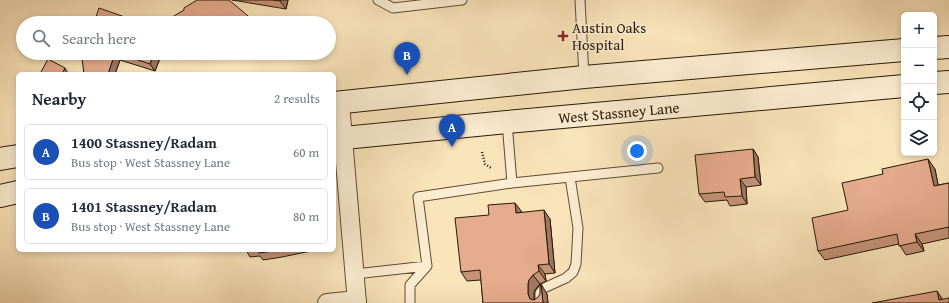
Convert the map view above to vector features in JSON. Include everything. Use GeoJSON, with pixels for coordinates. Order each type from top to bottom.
{"type":"FeatureCollection","features":[{"type":"Feature","properties":{"kind":"main road"},"geometry":{"type":"LineString","coordinates":[[937,48],[949,47]]}},
{"type":"Feature","properties":{"kind":"main road"},"geometry":{"type":"LineString","coordinates":[[337,103],[584,77],[901,50]]}},
{"type":"Feature","properties":{"kind":"main road"},"geometry":{"type":"LineString","coordinates":[[937,83],[949,82]]}},
{"type":"Feature","properties":{"kind":"main road","name":"West Stassney Lane"},"geometry":{"type":"LineString","coordinates":[[339,139],[507,122],[901,86]]}},
{"type":"Feature","properties":{"kind":"main road"},"geometry":{"type":"LineString","coordinates":[[0,159],[16,156]]}},
{"type":"Feature","properties":{"kind":"main road"},"geometry":{"type":"LineString","coordinates":[[0,196],[16,192]]}},
{"type":"Feature","properties":{"kind":"street"},"geometry":{"type":"LineString","coordinates":[[327,303],[357,302],[339,139],[337,103]]}},
{"type":"Feature","properties":{"kind":"lane"},"geometry":{"type":"LineString","coordinates":[[378,0],[393,8],[462,0]]}},
{"type":"Feature","properties":{"kind":"lane"},"geometry":{"type":"LineString","coordinates":[[580,0],[584,77]]}},
{"type":"Feature","properties":{"kind":"lane"},"geometry":{"type":"LineString","coordinates":[[507,122],[512,183]]}},
{"type":"Feature","properties":{"kind":"lane"},"geometry":{"type":"LineString","coordinates":[[410,303],[410,285],[427,266],[418,197],[512,183],[658,168]]}},
{"type":"Feature","properties":{"kind":"lane"},"geometry":{"type":"LineString","coordinates":[[540,303],[540,293],[544,288],[566,278],[573,272],[576,264],[578,228],[570,177]]}},
{"type":"Feature","properties":{"kind":"lane"},"geometry":{"type":"LineString","coordinates":[[355,274],[427,266]]}},
{"type":"Feature","properties":{"kind":"path"},"geometry":{"type":"LineString","coordinates":[[482,152],[485,164],[491,168]]}},
{"type":"Feature","properties":{"kind":"building"},"geometry":{"type":"Polygon","coordinates":[[[197,0],[229,0],[248,16],[174,16],[184,10],[184,8],[197,0]]]}},
{"type":"Feature","properties":{"kind":"building"},"geometry":{"type":"Polygon","coordinates":[[[99,8],[122,16],[96,16],[99,8]]]}},
{"type":"Feature","properties":{"kind":"building"},"geometry":{"type":"Polygon","coordinates":[[[47,60],[65,68],[63,72],[41,72],[47,60]]]}},
{"type":"Feature","properties":{"kind":"building"},"geometry":{"type":"Polygon","coordinates":[[[82,60],[113,60],[109,72],[84,72],[82,60]]]}},
{"type":"Feature","properties":{"kind":"building"},"geometry":{"type":"Polygon","coordinates":[[[138,60],[151,60],[150,64],[138,60]]]}},
{"type":"Feature","properties":{"kind":"building"},"geometry":{"type":"Polygon","coordinates":[[[753,149],[755,177],[740,179],[742,196],[725,197],[724,192],[699,194],[695,155],[753,149]]]}},
{"type":"Feature","properties":{"kind":"building"},"geometry":{"type":"Polygon","coordinates":[[[928,159],[934,186],[949,183],[949,227],[915,234],[917,242],[899,246],[897,234],[818,251],[812,218],[848,210],[842,183],[883,174],[882,169],[928,159]]]}},
{"type":"Feature","properties":{"kind":"building"},"geometry":{"type":"Polygon","coordinates":[[[515,203],[516,213],[544,210],[549,264],[538,265],[539,271],[533,275],[528,284],[528,294],[530,299],[534,300],[540,294],[541,284],[543,303],[483,303],[480,270],[461,272],[455,218],[489,215],[488,205],[515,203]]]}},
{"type":"Feature","properties":{"kind":"building"},"geometry":{"type":"Polygon","coordinates":[[[937,291],[939,300],[949,298],[949,303],[872,303],[937,291]]]}},
{"type":"Feature","properties":{"kind":"place","name":"Austin Oaks Hospital"},"geometry":{"type":"Point","coordinates":[563,36]}},
{"type":"Feature","properties":{"kind":"place","name":"1401 Stassney/Radam"},"geometry":{"type":"Point","coordinates":[407,75]}},
{"type":"Feature","properties":{"kind":"place","name":"1400 Stassney/Radam"},"geometry":{"type":"Point","coordinates":[452,147]}}]}
